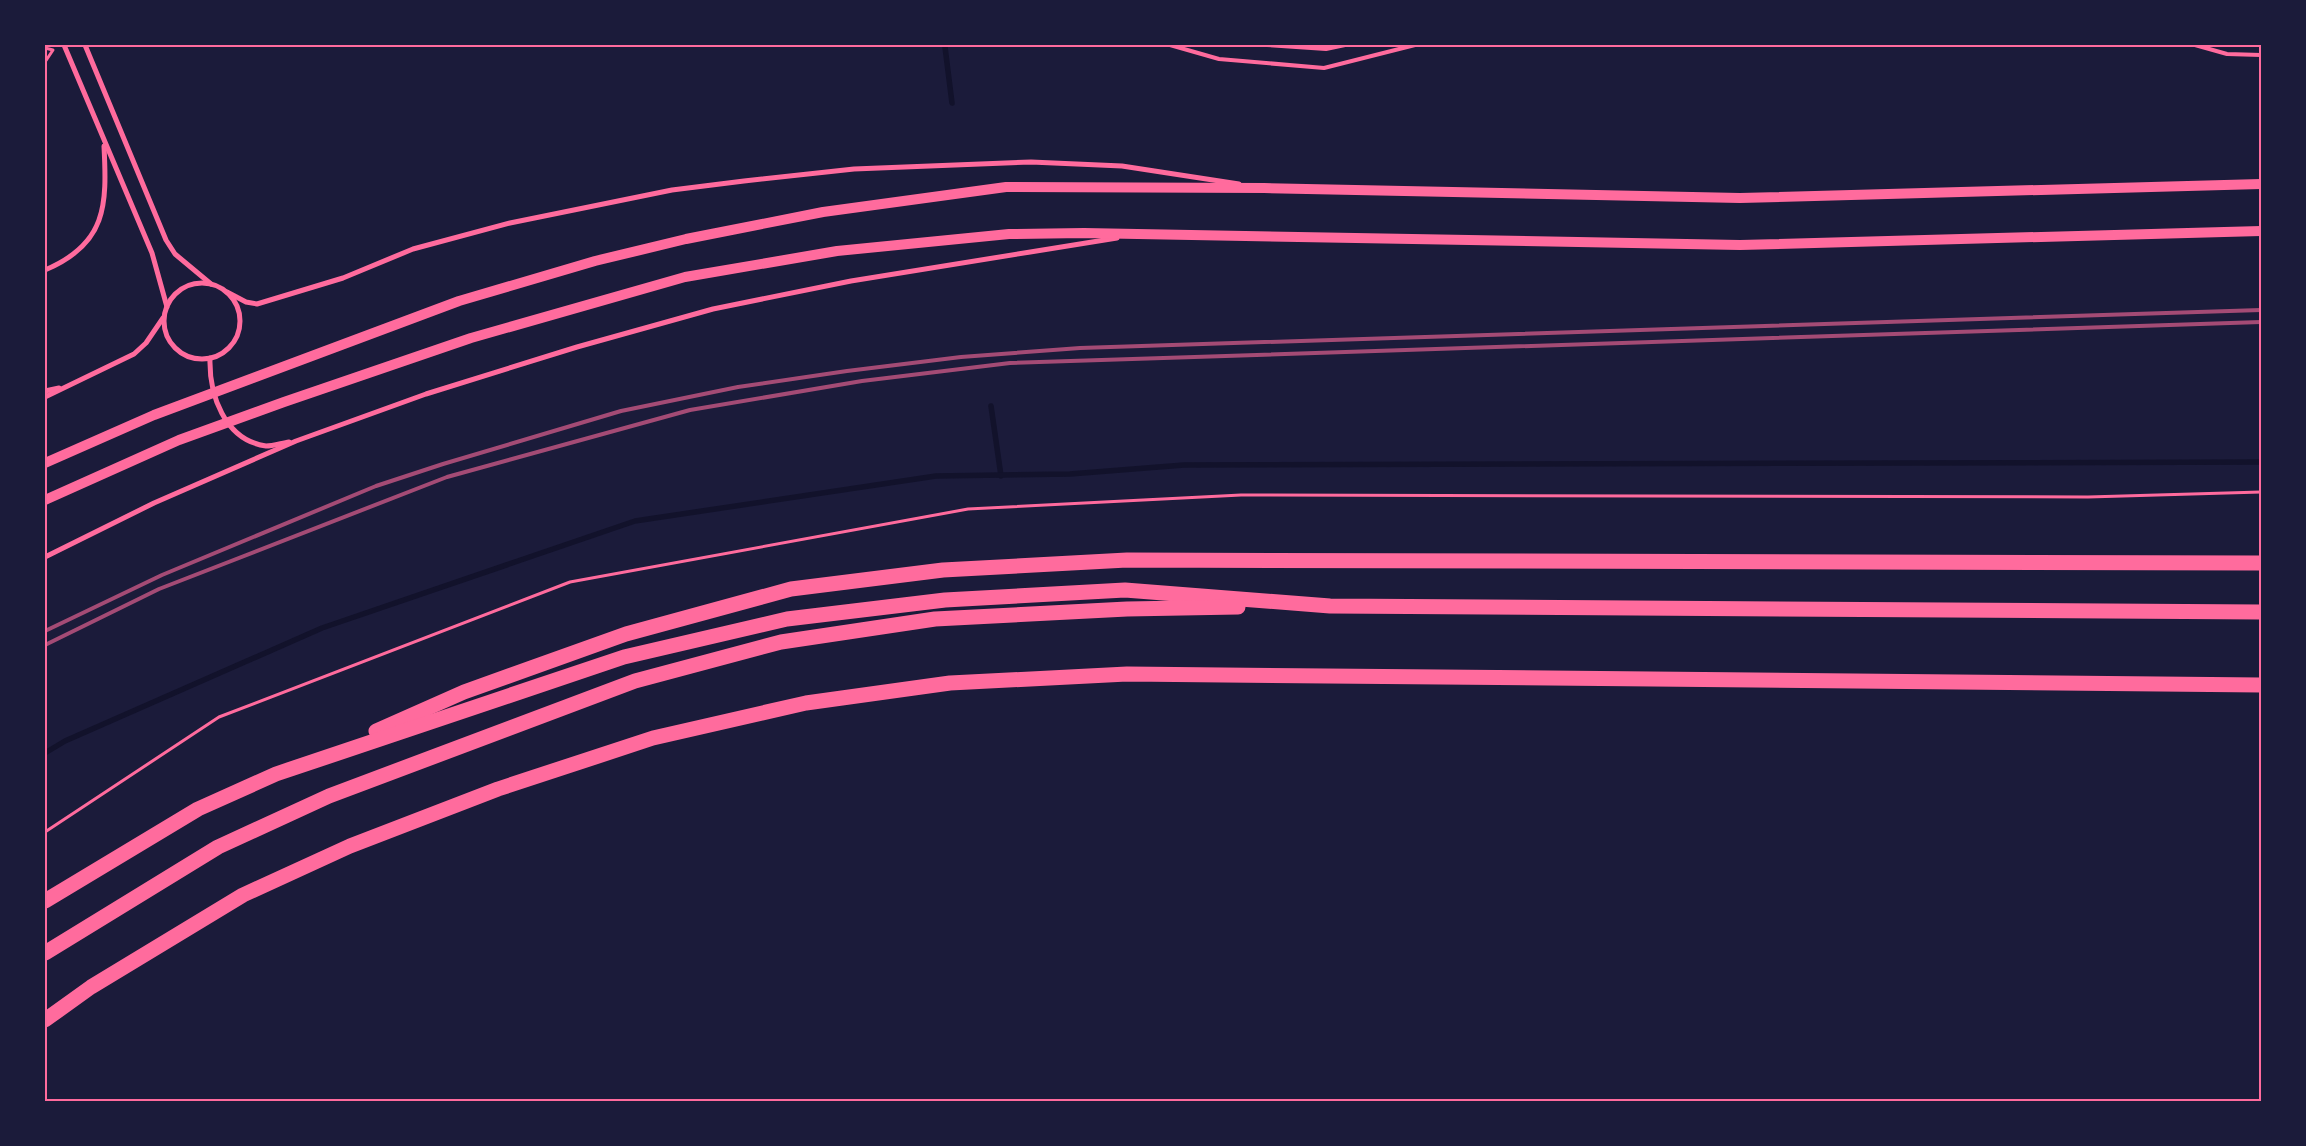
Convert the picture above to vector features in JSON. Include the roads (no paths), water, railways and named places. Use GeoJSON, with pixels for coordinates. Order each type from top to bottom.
{"type":"FeatureCollection","features":[{"type":"Feature","properties":{"kind":"highway"},"geometry":{"type":"LineString","coordinates":[[45,901],[198,809],[464,692],[626,634],[791,589],[943,570],[1127,560],[2261,563]]}},
{"type":"Feature","properties":{"kind":"highway"},"geometry":{"type":"LineString","coordinates":[[276,774],[624,657],[787,619],[945,600],[1125,590],[1330,606]]}},
{"type":"Feature","properties":{"kind":"highway"},"geometry":{"type":"LineString","coordinates":[[45,953],[227,843],[329,796],[635,681],[781,642],[935,620],[1127,609],[1330,606],[2261,612]]}},
{"type":"Feature","properties":{"kind":"highway"},"geometry":{"type":"LineString","coordinates":[[45,1020],[91,987],[243,895],[350,846],[498,789],[653,738],[806,703],[950,683],[1127,674],[2261,685]]}},
{"type":"Feature","properties":{"kind":"main road"},"geometry":{"type":"LineString","coordinates":[[45,463],[154,416],[459,301],[595,261],[757,224],[851,208],[1006,187],[1264,188],[1740,198],[2261,184]]}},
{"type":"Feature","properties":{"kind":"main road"},"geometry":{"type":"LineString","coordinates":[[45,500],[179,440],[470,338],[685,277],[837,251],[1009,234],[1143,234],[1740,245],[2261,231]]}},
{"type":"Feature","properties":{"kind":"street"},"geometry":{"type":"LineString","coordinates":[[64,45],[152,253],[167,307]]}},
{"type":"Feature","properties":{"kind":"street"},"geometry":{"type":"LineString","coordinates":[[84,45],[166,240],[175,254],[211,284],[246,302],[257,304],[343,278],[412,249],[510,223],[672,190],[854,169],[1031,162],[1104,165],[1264,188]]}},
{"type":"Feature","properties":{"kind":"street"},"geometry":{"type":"LineString","coordinates":[[45,270],[72,254],[88,241],[98,226],[106,188],[104,143]]}},
{"type":"Feature","properties":{"kind":"street"},"geometry":{"type":"LineString","coordinates":[[45,557],[154,503],[296,441],[426,394],[577,347],[714,309],[851,281],[1143,234]]}},
{"type":"Feature","properties":{"kind":"street"},"geometry":{"type":"LineString","coordinates":[[45,397],[134,354],[146,343],[164,317],[172,297],[189,285],[211,284]]}},
{"type":"Feature","properties":{"kind":"street"},"geometry":{"type":"LineString","coordinates":[[164,317],[167,337],[176,350],[190,358],[210,358],[221,354],[230,348],[240,328],[237,306],[227,292]]}},
{"type":"Feature","properties":{"kind":"street"},"geometry":{"type":"LineString","coordinates":[[210,358],[210,374],[215,401],[224,418],[237,432],[252,442],[267,446],[296,441]]}},
{"type":"Feature","properties":{"kind":"street"},"geometry":{"type":"LineString","coordinates":[[45,391],[71,386]]}},
{"type":"Feature","properties":{"kind":"lane"},"geometry":{"type":"LineString","coordinates":[[1170,45],[1219,59],[1324,68],[1415,45]]}},
{"type":"Feature","properties":{"kind":"lane"},"geometry":{"type":"LineString","coordinates":[[1268,45],[1326,49],[1345,45]]}},
{"type":"Feature","properties":{"kind":"lane"},"geometry":{"type":"LineString","coordinates":[[2195,45],[2227,54],[2261,55]]}},
{"type":"Feature","properties":{"kind":"waterway"},"geometry":{"type":"LineString","coordinates":[[945,47],[952,103]]}},
{"type":"Feature","properties":{"kind":"waterway"},"geometry":{"type":"LineString","coordinates":[[991,406],[1001,476]]}},
{"type":"Feature","properties":{"kind":"waterway"},"geometry":{"type":"LineString","coordinates":[[45,753],[65,741],[322,628],[635,521],[936,476],[1070,474],[1184,465],[2261,462]]}},
{"type":"Feature","properties":{"kind":"railway"},"geometry":{"type":"LineString","coordinates":[[45,631],[162,575],[376,486],[443,464],[621,411],[738,387],[847,371],[961,357],[1080,348],[2261,310]]}},
{"type":"Feature","properties":{"kind":"railway"},"geometry":{"type":"LineString","coordinates":[[45,645],[159,589],[447,477],[690,410],[862,381],[1010,363],[2261,322]]}}]}
